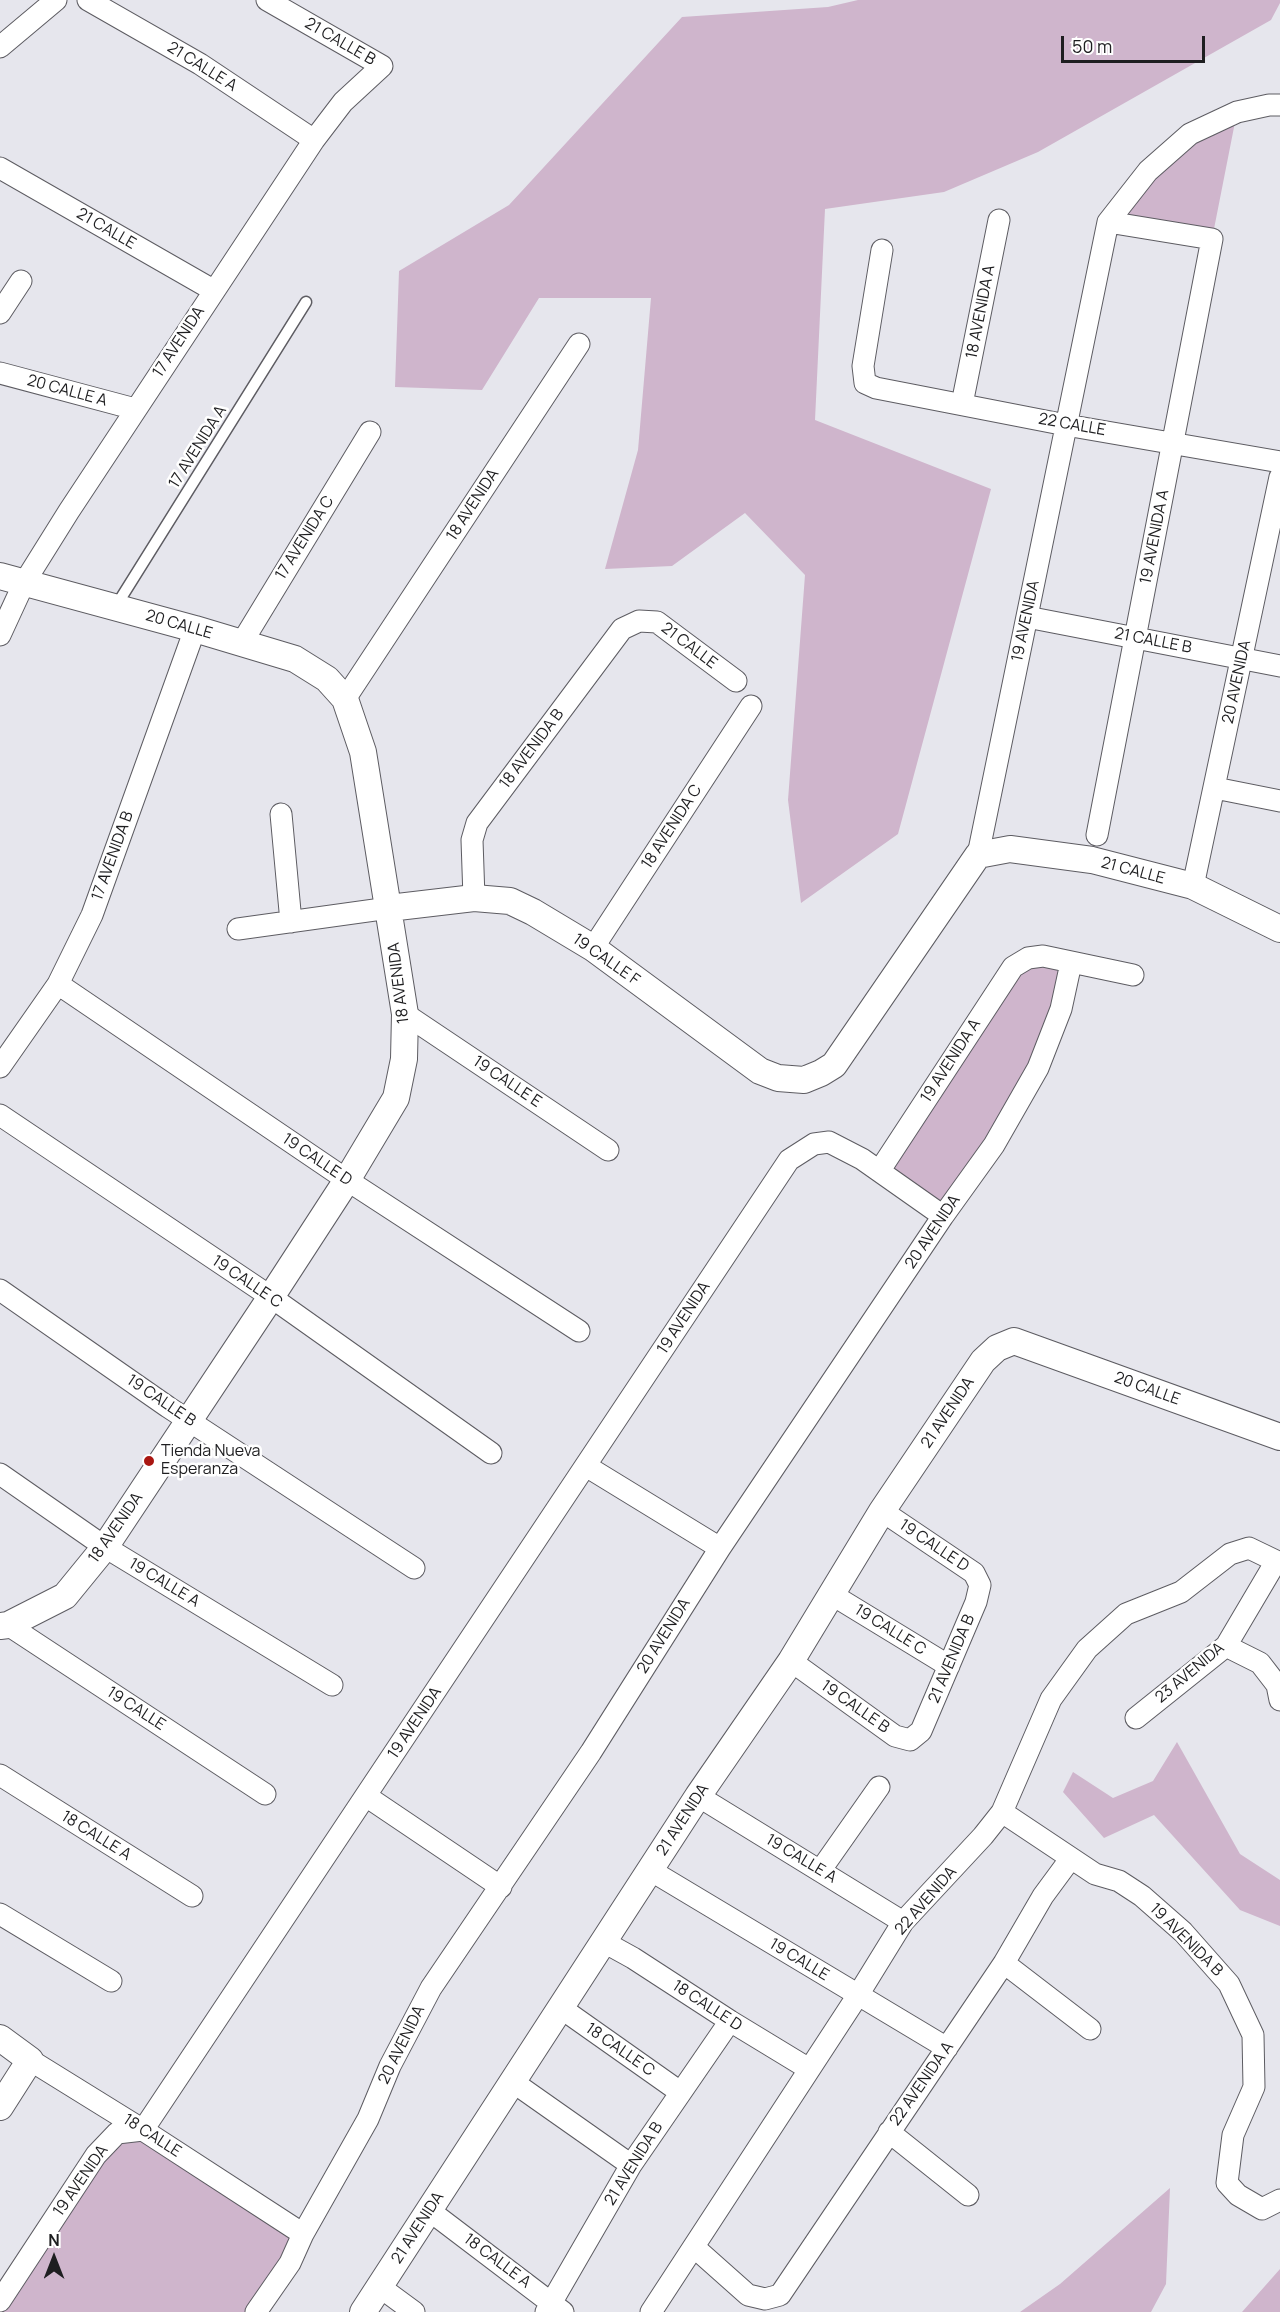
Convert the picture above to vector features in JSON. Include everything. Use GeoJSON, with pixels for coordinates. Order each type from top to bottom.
{"type":"FeatureCollection","features":[{"type":"Feature","properties":{"kind":"street"},"geometry":{"type":"LineString","coordinates":[[0,46],[56,0]]}},
{"type":"Feature","properties":{"kind":"street","name":"21 CALLE A"},"geometry":{"type":"LineString","coordinates":[[88,0],[200,64],[314,140]]}},
{"type":"Feature","properties":{"kind":"street","name":"21 CALLE B"},"geometry":{"type":"LineString","coordinates":[[267,0],[382,66]]}},
{"type":"Feature","properties":{"kind":"street","name":"17 AVENIDA"},"geometry":{"type":"LineString","coordinates":[[0,635],[24,582],[213,290],[314,140],[343,102],[382,66]]}},
{"type":"Feature","properties":{"kind":"street","name":"19 AVENIDA"},"geometry":{"type":"LineString","coordinates":[[804,1080],[834,1065],[978,855],[1108,222],[1148,171],[1190,134],[1237,112],[1280,105]]}},
{"type":"Feature","properties":{"kind":"street","name":"21 CALLE"},"geometry":{"type":"LineString","coordinates":[[0,168],[213,290]]}},
{"type":"Feature","properties":{"kind":"street","name":"18 AVENIDA A"},"geometry":{"type":"LineString","coordinates":[[962,404],[999,220]]}},
{"type":"Feature","properties":{"kind":"street","name":"19 AVENIDA A"},"geometry":{"type":"LineString","coordinates":[[1097,836],[1212,239],[1108,222]]}},
{"type":"Feature","properties":{"kind":"street","name":"22 CALLE"},"geometry":{"type":"LineString","coordinates":[[882,250],[863,366],[865,383],[876,388],[1066,425],[1280,462]]}},
{"type":"Feature","properties":{"kind":"street"},"geometry":{"type":"LineString","coordinates":[[0,313],[21,281]]}},
{"type":"Feature","properties":{"kind":"street","name":"18 AVENIDA"},"geometry":{"type":"LineString","coordinates":[[4,1625],[65,1596],[105,1547],[347,1180],[396,1098],[404,1059],[405,1014],[363,752],[345,699],[579,344]]}},
{"type":"Feature","properties":{"kind":"street","name":"20 CALLE A"},"geometry":{"type":"LineString","coordinates":[[0,373],[135,409]]}},
{"type":"Feature","properties":{"kind":"street","name":"17 AVENIDA C"},"geometry":{"type":"LineString","coordinates":[[241,644],[370,432]]}},
{"type":"Feature","properties":{"kind":"street","name":"20 AVENIDA"},"geometry":{"type":"LineString","coordinates":[[1193,886],[1280,477]]}},
{"type":"Feature","properties":{"kind":"street","name":"20 CALLE"},"geometry":{"type":"LineString","coordinates":[[0,576],[295,659],[327,679],[345,699]]}},
{"type":"Feature","properties":{"kind":"street","name":"21 CALLE B"},"geometry":{"type":"LineString","coordinates":[[1027,617],[1280,666]]}},
{"type":"Feature","properties":{"kind":"street","name":"21 CALLE"},"geometry":{"type":"LineString","coordinates":[[639,621],[657,622],[736,681]]}},
{"type":"Feature","properties":{"kind":"street","name":"18 AVENIDA B"},"geometry":{"type":"LineString","coordinates":[[474,898],[472,840],[477,823],[622,629],[639,621]]}},
{"type":"Feature","properties":{"kind":"street","name":"17 AVENIDA B"},"geometry":{"type":"LineString","coordinates":[[0,1067],[58,984],[92,915],[195,629]]}},
{"type":"Feature","properties":{"kind":"street","name":"18 AVENIDA C"},"geometry":{"type":"LineString","coordinates":[[593,948],[751,706]]}},
{"type":"Feature","properties":{"kind":"street"},"geometry":{"type":"LineString","coordinates":[[1215,788],[1280,801]]}},
{"type":"Feature","properties":{"kind":"street"},"geometry":{"type":"LineString","coordinates":[[281,813],[291,922]]}},
{"type":"Feature","properties":{"kind":"street","name":"21 CALLE"},"geometry":{"type":"LineString","coordinates":[[978,855],[1010,849],[1046,852],[1092,860],[1193,886],[1280,929]]}},
{"type":"Feature","properties":{"kind":"street","name":"19 CALLE F"},"geometry":{"type":"LineString","coordinates":[[389,908],[474,898],[510,901],[593,948],[760,1071],[778,1078],[804,1080]]}},
{"type":"Feature","properties":{"kind":"street"},"geometry":{"type":"LineString","coordinates":[[238,929],[389,908]]}},
{"type":"Feature","properties":{"kind":"street","name":"19 AVENIDA A"},"geometry":{"type":"LineString","coordinates":[[880,1170],[1013,967],[1028,958],[1043,956],[1071,963]]}},
{"type":"Feature","properties":{"kind":"street"},"geometry":{"type":"LineString","coordinates":[[1071,963],[1133,975]]}},
{"type":"Feature","properties":{"kind":"street","name":"20 AVENIDA"},"geometry":{"type":"LineString","coordinates":[[256,2312],[290,2263],[303,2234],[368,2119],[395,2056],[431,1989],[591,1752],[720,1548],[943,1216],[994,1145],[1038,1068],[1061,1010],[1071,963]]}},
{"type":"Feature","properties":{"kind":"street","name":"19 CALLE D"},"geometry":{"type":"LineString","coordinates":[[58,984],[347,1180],[579,1331]]}},
{"type":"Feature","properties":{"kind":"street","name":"19 CALLE E"},"geometry":{"type":"LineString","coordinates":[[405,1014],[608,1150]]}},
{"type":"Feature","properties":{"kind":"street","name":"19 CALLE C"},"geometry":{"type":"LineString","coordinates":[[0,1115],[271,1297],[491,1453]]}},
{"type":"Feature","properties":{"kind":"street","name":"19 AVENIDA"},"geometry":{"type":"LineString","coordinates":[[0,2301],[96,2155],[117,2133],[143,2130],[789,1160],[814,1144],[829,1142],[880,1170]]}},
{"type":"Feature","properties":{"kind":"street"},"geometry":{"type":"LineString","coordinates":[[880,1170],[943,1216]]}},
{"type":"Feature","properties":{"kind":"street","name":"19 CALLE B"},"geometry":{"type":"LineString","coordinates":[[0,1290],[188,1420],[414,1568]]}},
{"type":"Feature","properties":{"kind":"street","name":"20 CALLE"},"geometry":{"type":"LineString","coordinates":[[1014,1341],[1280,1437]]}},
{"type":"Feature","properties":{"kind":"street","name":"21 AVENIDA"},"geometry":{"type":"LineString","coordinates":[[363,2312],[698,1796],[790,1661],[882,1511],[983,1362],[996,1348],[1014,1341]]}},
{"type":"Feature","properties":{"kind":"street"},"geometry":{"type":"LineString","coordinates":[[586,1466],[720,1548]]}},
{"type":"Feature","properties":{"kind":"street","name":"19 CALLE A"},"geometry":{"type":"LineString","coordinates":[[0,1474],[105,1547],[332,1685]]}},
{"type":"Feature","properties":{"kind":"street","name":"19 CALLE D"},"geometry":{"type":"LineString","coordinates":[[882,1511],[974,1573],[980,1586]]}},
{"type":"Feature","properties":{"kind":"street","name":"22 AVENIDA"},"geometry":{"type":"LineString","coordinates":[[651,2312],[858,1995],[903,1922],[1002,1812],[1051,1699],[1087,1648],[1126,1614],[1181,1592],[1230,1554],[1249,1548],[1278,1563]]}},
{"type":"Feature","properties":{"kind":"street","name":"23 AVENIDA"},"geometry":{"type":"LineString","coordinates":[[1136,1718],[1226,1646],[1278,1563]]}},
{"type":"Feature","properties":{"kind":"street","name":"21 AVENIDA B"},"geometry":{"type":"LineString","coordinates":[[921,1731],[976,1602],[980,1586]]}},
{"type":"Feature","properties":{"kind":"street","name":"19 CALLE C"},"geometry":{"type":"LineString","coordinates":[[831,1594],[949,1666]]}},
{"type":"Feature","properties":{"kind":"street","name":"19 CALLE"},"geometry":{"type":"LineString","coordinates":[[4,1625],[265,1794]]}},
{"type":"Feature","properties":{"kind":"street"},"geometry":{"type":"LineString","coordinates":[[1226,1646],[1260,1663],[1277,1685],[1280,1700]]}},
{"type":"Feature","properties":{"kind":"street","name":"19 CALLE B"},"geometry":{"type":"LineString","coordinates":[[790,1661],[895,1736],[910,1740],[921,1731]]}},
{"type":"Feature","properties":{"kind":"street","name":"18 CALLE A"},"geometry":{"type":"LineString","coordinates":[[0,1775],[192,1896]]}},
{"type":"Feature","properties":{"kind":"street"},"geometry":{"type":"LineString","coordinates":[[820,1871],[879,1787]]}},
{"type":"Feature","properties":{"kind":"street"},"geometry":{"type":"LineString","coordinates":[[366,1796],[501,1887]]}},
{"type":"Feature","properties":{"kind":"street","name":"19 CALLE A"},"geometry":{"type":"LineString","coordinates":[[698,1796],[903,1922]]}},
{"type":"Feature","properties":{"kind":"street","name":"19 AVENIDA B"},"geometry":{"type":"LineString","coordinates":[[1002,1812],[1095,1874],[1119,1881],[1142,1896],[1183,1932],[1229,1984],[1253,2035],[1254,2087],[1233,2135],[1227,2183],[1238,2195],[1262,2209],[1280,2200]]}},
{"type":"Feature","properties":{"kind":"street","name":"22 AVENIDA A"},"geometry":{"type":"LineString","coordinates":[[694,2247],[748,2295],[765,2300],[780,2295],[1004,1963],[1043,1896],[1071,1858]]}},
{"type":"Feature","properties":{"kind":"street","name":"19 CALLE"},"geometry":{"type":"LineString","coordinates":[[650,1870],[947,2048]]}},
{"type":"Feature","properties":{"kind":"street"},"geometry":{"type":"LineString","coordinates":[[0,1914],[111,1982]]}},
{"type":"Feature","properties":{"kind":"street","name":"18 CALLE D"},"geometry":{"type":"LineString","coordinates":[[604,1942],[809,2069]]}},
{"type":"Feature","properties":{"kind":"street"},"geometry":{"type":"LineString","coordinates":[[1004,1963],[1090,2029]]}},
{"type":"Feature","properties":{"kind":"street","name":"18 CALLE C"},"geometry":{"type":"LineString","coordinates":[[561,2008],[680,2092]]}},
{"type":"Feature","properties":{"kind":"street","name":"21 AVENIDA B"},"geometry":{"type":"LineString","coordinates":[[553,2309],[632,2165],[730,2021]]}},
{"type":"Feature","properties":{"kind":"street","name":"18 CALLE"},"geometry":{"type":"LineString","coordinates":[[0,2038],[30,2061],[143,2130],[303,2234]]}},
{"type":"Feature","properties":{"kind":"street"},"geometry":{"type":"LineString","coordinates":[[0,2107],[30,2061]]}},
{"type":"Feature","properties":{"kind":"street"},"geometry":{"type":"LineString","coordinates":[[513,2082],[632,2165]]}},
{"type":"Feature","properties":{"kind":"street"},"geometry":{"type":"LineString","coordinates":[[889,2132],[968,2195]]}},
{"type":"Feature","properties":{"kind":"street","name":"18 CALLE A"},"geometry":{"type":"LineString","coordinates":[[430,2211],[553,2309]]}},
{"type":"Feature","properties":{"kind":"street"},"geometry":{"type":"LineString","coordinates":[[380,2287],[414,2312]]}},
{"type":"Feature","properties":{"kind":"lane","name":"17 AVENIDA A"},"geometry":{"type":"LineString","coordinates":[[116,607],[306,302]]}},
{"type":"Feature","properties":{"kind":"shaded area"},"geometry":{"type":"Polygon","coordinates":[[[858,0],[1280,0],[1280,3],[1271,20],[1038,152],[944,192],[825,209],[815,420],[991,489],[898,834],[801,903],[788,800],[805,575],[745,513],[672,566],[605,569],[638,450],[651,298],[539,298],[482,390],[395,387],[399,271],[509,205],[682,17],[828,7],[858,0]]]}},
{"type":"Feature","properties":{"kind":"shaded area"},"geometry":{"type":"Polygon","coordinates":[[[1237,112],[1212,239],[1108,222],[1148,171],[1237,112]]]}},
{"type":"Feature","properties":{"kind":"shaded area"},"geometry":{"type":"Polygon","coordinates":[[[1071,963],[1061,1009],[943,1216],[880,1170],[1013,967],[1071,963]]]}},
{"type":"Feature","properties":{"kind":"shaded area"},"geometry":{"type":"Polygon","coordinates":[[[1177,1742],[1240,1854],[1280,1880],[1280,1926],[1240,1910],[1154,1815],[1104,1838],[1063,1792],[1073,1772],[1113,1798],[1153,1781],[1177,1742]]]}},
{"type":"Feature","properties":{"kind":"shaded area"},"geometry":{"type":"Polygon","coordinates":[[[143,2130],[303,2234],[256,2312],[0,2312],[0,2301],[96,2155],[143,2130]]]}},
{"type":"Feature","properties":{"kind":"shaded area"},"geometry":{"type":"Polygon","coordinates":[[[1170,2188],[1166,2284],[1151,2312],[1020,2312],[1060,2284],[1170,2188]]]}},
{"type":"Feature","properties":{"kind":"shaded area"},"geometry":{"type":"Polygon","coordinates":[[[1280,2269],[1280,2312],[1242,2312],[1280,2269]]]}},
{"type":"Feature","properties":{"kind":"place","name":"Tienda Nueva Esperanza"},"geometry":{"type":"Point","coordinates":[149,1461]}}]}
